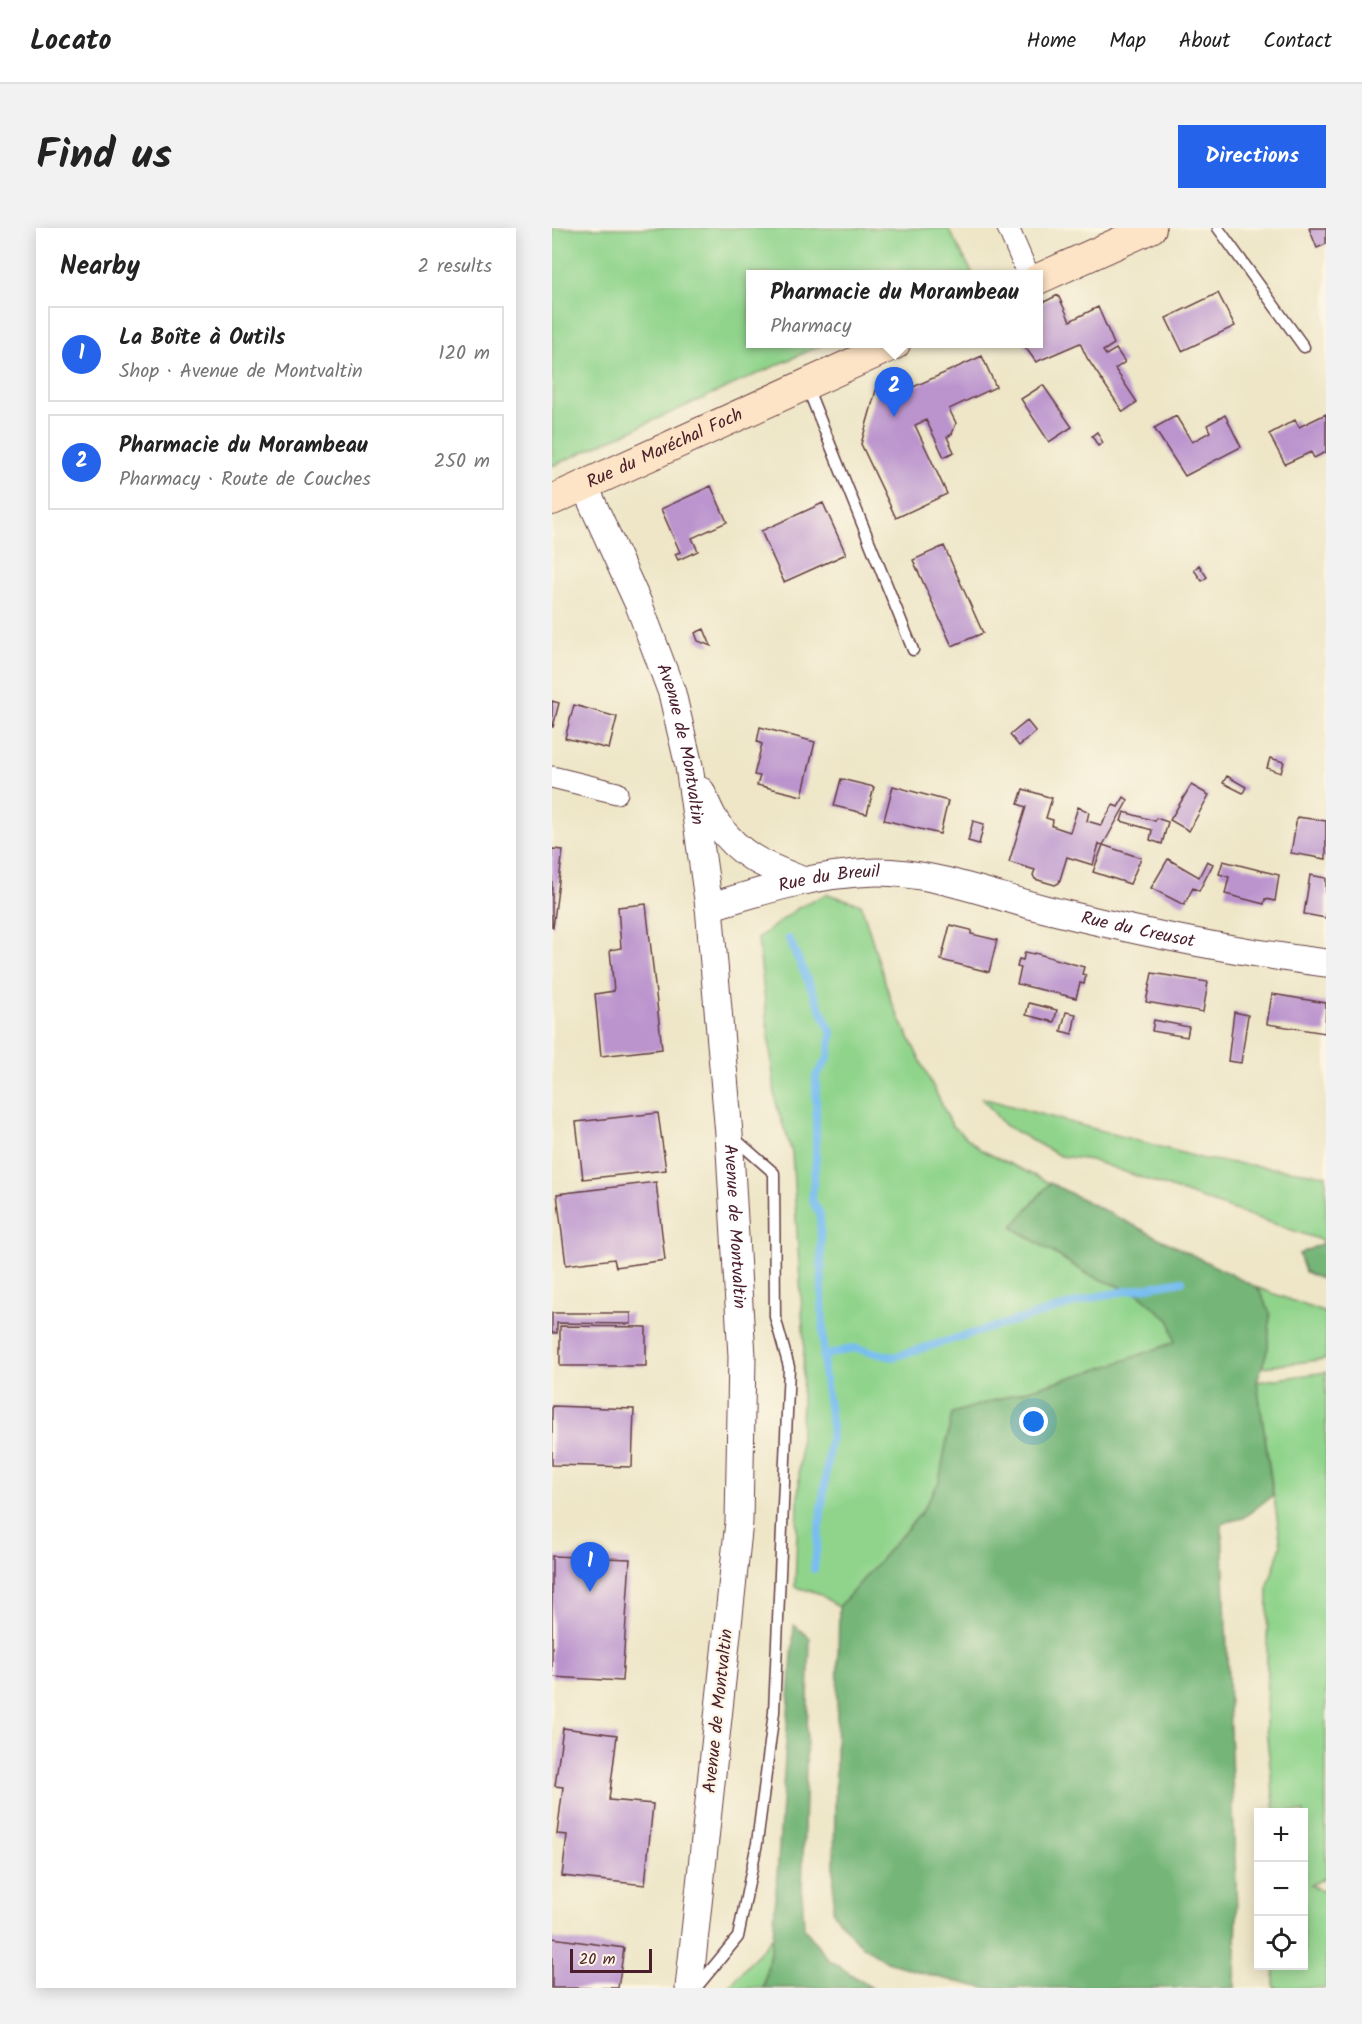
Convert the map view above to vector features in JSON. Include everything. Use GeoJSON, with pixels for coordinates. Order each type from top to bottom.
{"type":"FeatureCollection","features":[{"type":"Feature","properties":{"kind":"main road"},"geometry":{"type":"LineString","coordinates":[[1043,277],[1151,228]]}},
{"type":"Feature","properties":{"kind":"main road","name":"Rue du Maréchal Foch"},"geometry":{"type":"LineString","coordinates":[[552,500],[886,348]]}},
{"type":"Feature","properties":{"kind":"street"},"geometry":{"type":"LineString","coordinates":[[1008,228],[1026,270]]}},
{"type":"Feature","properties":{"kind":"street","name":"Avenue de Montvaltin"},"geometry":{"type":"LineString","coordinates":[[584,484],[639,605],[668,682],[689,766],[709,907],[729,1134],[742,1356],[739,1522],[689,1988]]}},
{"type":"Feature","properties":{"kind":"street"},"geometry":{"type":"LineString","coordinates":[[689,766],[716,824],[740,851],[762,864],[804,881]]}},
{"type":"Feature","properties":{"kind":"street"},"geometry":{"type":"LineString","coordinates":[[552,777],[617,793]]}},
{"type":"Feature","properties":{"kind":"street","name":"Rue du Breuil"},"geometry":{"type":"LineString","coordinates":[[709,907],[834,874],[877,872],[918,876],[951,884]]}},
{"type":"Feature","properties":{"kind":"street","name":"Rue du Creusot"},"geometry":{"type":"LineString","coordinates":[[951,884],[1176,939],[1326,963]]}},
{"type":"Feature","properties":{"kind":"lane"},"geometry":{"type":"LineString","coordinates":[[1218,228],[1304,347]]}},
{"type":"Feature","properties":{"kind":"lane"},"geometry":{"type":"LineString","coordinates":[[806,384],[913,650]]}},
{"type":"Feature","properties":{"kind":"lane"},"geometry":{"type":"LineString","coordinates":[[696,1988],[738,1936],[757,1843],[774,1712],[789,1366],[775,1317],[774,1173],[729,1134]]}},
{"type":"Feature","properties":{"kind":"green space"},"geometry":{"type":"Polygon","coordinates":[[[552,228],[948,228],[971,270],[746,270],[746,348],[815,348],[552,466],[552,228]]]}},
{"type":"Feature","properties":{"kind":"green space"},"geometry":{"type":"Polygon","coordinates":[[[827,894],[861,904],[891,1001],[952,1125],[981,1150],[1050,1183],[1012,1227],[1089,1275],[1139,1294],[1170,1321],[1175,1342],[1112,1365],[952,1413],[939,1482],[921,1513],[839,1607],[818,1593],[795,1587],[804,1344],[792,1153],[776,1103],[758,938],[798,908],[827,894]]]}},
{"type":"Feature","properties":{"kind":"green space"},"geometry":{"type":"Polygon","coordinates":[[[982,1098],[1204,1159],[1326,1175],[1326,1242],[1091,1160],[1060,1156],[1004,1125],[982,1098]]]}},
{"type":"Feature","properties":{"kind":"green space"},"geometry":{"type":"Polygon","coordinates":[[[1050,1183],[1258,1288],[1270,1313],[1268,1348],[1257,1382],[1273,1495],[1243,1518],[1222,1523],[1237,1910],[1235,1988],[984,1988],[887,1962],[856,1941],[833,1912],[839,1607],[921,1513],[939,1482],[952,1413],[1112,1365],[1175,1342],[1170,1321],[1139,1294],[1089,1275],[1012,1227],[1050,1183]]]}},
{"type":"Feature","properties":{"kind":"green space"},"geometry":{"type":"Polygon","coordinates":[[[1326,1242],[1326,1281],[1305,1272],[1299,1254],[1326,1242]]]}},
{"type":"Feature","properties":{"kind":"green space"},"geometry":{"type":"Polygon","coordinates":[[[1258,1288],[1326,1313],[1326,1359],[1262,1367],[1268,1348],[1270,1314],[1258,1288]]]}},
{"type":"Feature","properties":{"kind":"green space"},"geometry":{"type":"Polygon","coordinates":[[[1326,1372],[1326,1877],[1311,1885],[1326,1893],[1326,1988],[1274,1988],[1274,1970],[1308,1970],[1308,1808],[1275,1808],[1266,1728],[1268,1586],[1281,1545],[1257,1382],[1326,1372]]]}},
{"type":"Feature","properties":{"kind":"green space"},"geometry":{"type":"Polygon","coordinates":[[[794,1625],[810,1638],[802,1891],[804,1928],[829,1960],[872,1988],[764,1988],[773,1936],[794,1625]]]}},
{"type":"Feature","properties":{"kind":"green space"},"geometry":{"type":"Polygon","coordinates":[[[773,1936],[763,1988],[728,1988],[773,1936]]]}},
{"type":"Feature","properties":{"kind":"building"},"geometry":{"type":"Polygon","coordinates":[[[1309,228],[1326,228],[1326,244],[1317,248],[1309,228]]]}},
{"type":"Feature","properties":{"kind":"building"},"geometry":{"type":"Polygon","coordinates":[[[1218,293],[1235,326],[1182,351],[1166,318],[1218,293]]]}},
{"type":"Feature","properties":{"kind":"building"},"geometry":{"type":"Polygon","coordinates":[[[1058,295],[1070,321],[1098,307],[1114,344],[1103,351],[1106,355],[1116,349],[1125,362],[1115,369],[1137,402],[1123,412],[1087,358],[1080,343],[1036,362],[1026,348],[1043,348],[1043,302],[1058,295]]]}},
{"type":"Feature","properties":{"kind":"building"},"geometry":{"type":"Polygon","coordinates":[[[982,356],[996,387],[949,409],[956,423],[952,434],[947,437],[954,452],[944,457],[926,420],[915,425],[947,494],[896,518],[861,444],[878,383],[900,393],[982,356]]]}},
{"type":"Feature","properties":{"kind":"building"},"geometry":{"type":"Polygon","coordinates":[[[1043,385],[1072,427],[1049,442],[1021,399],[1043,385]]]}},
{"type":"Feature","properties":{"kind":"building"},"geometry":{"type":"Polygon","coordinates":[[[1326,414],[1326,452],[1314,458],[1311,452],[1285,464],[1269,434],[1295,420],[1299,427],[1326,414]]]}},
{"type":"Feature","properties":{"kind":"building"},"geometry":{"type":"Polygon","coordinates":[[[1225,415],[1241,447],[1185,476],[1154,428],[1176,416],[1192,442],[1210,432],[1207,425],[1225,415]]]}},
{"type":"Feature","properties":{"kind":"building"},"geometry":{"type":"Polygon","coordinates":[[[1097,432],[1103,443],[1098,446],[1092,436],[1097,432]]]}},
{"type":"Feature","properties":{"kind":"building"},"geometry":{"type":"Polygon","coordinates":[[[711,486],[727,522],[692,538],[698,551],[678,560],[675,554],[680,552],[661,509],[711,486]]]}},
{"type":"Feature","properties":{"kind":"building"},"geometry":{"type":"Polygon","coordinates":[[[823,503],[846,554],[784,582],[761,531],[823,503]]]}},
{"type":"Feature","properties":{"kind":"building"},"geometry":{"type":"Polygon","coordinates":[[[944,546],[983,633],[952,646],[913,560],[944,546]]]}},
{"type":"Feature","properties":{"kind":"building"},"geometry":{"type":"Polygon","coordinates":[[[1199,565],[1207,577],[1202,581],[1194,570],[1199,565]]]}},
{"type":"Feature","properties":{"kind":"building"},"geometry":{"type":"Polygon","coordinates":[[[704,629],[711,646],[698,641],[695,633],[704,629]]]}},
{"type":"Feature","properties":{"kind":"building"},"geometry":{"type":"Polygon","coordinates":[[[552,701],[559,703],[553,727],[552,727],[552,701]]]}},
{"type":"Feature","properties":{"kind":"building"},"geometry":{"type":"Polygon","coordinates":[[[574,705],[617,717],[609,749],[565,738],[574,705]]]}},
{"type":"Feature","properties":{"kind":"building"},"geometry":{"type":"Polygon","coordinates":[[[1027,721],[1036,732],[1019,746],[1010,735],[1027,721]]]}},
{"type":"Feature","properties":{"kind":"building"},"geometry":{"type":"Polygon","coordinates":[[[760,727],[815,742],[802,796],[757,785],[760,776],[754,775],[762,744],[757,742],[760,727]]]}},
{"type":"Feature","properties":{"kind":"building"},"geometry":{"type":"Polygon","coordinates":[[[1270,758],[1284,762],[1281,773],[1267,768],[1270,758]]]}},
{"type":"Feature","properties":{"kind":"building"},"geometry":{"type":"Polygon","coordinates":[[[1227,776],[1246,787],[1243,793],[1223,783],[1227,776]]]}},
{"type":"Feature","properties":{"kind":"building"},"geometry":{"type":"Polygon","coordinates":[[[841,779],[874,787],[867,814],[834,806],[841,779]]]}},
{"type":"Feature","properties":{"kind":"building"},"geometry":{"type":"Polygon","coordinates":[[[1191,785],[1209,795],[1189,831],[1170,820],[1191,785]]]}},
{"type":"Feature","properties":{"kind":"building"},"geometry":{"type":"Polygon","coordinates":[[[893,786],[948,801],[940,834],[884,820],[893,786]]]}},
{"type":"Feature","properties":{"kind":"building"},"geometry":{"type":"Polygon","coordinates":[[[1023,789],[1052,798],[1046,818],[1053,820],[1052,826],[1070,832],[1078,807],[1089,812],[1087,821],[1101,825],[1113,805],[1118,807],[1124,797],[1128,800],[1103,845],[1099,844],[1093,865],[1067,857],[1059,883],[1055,885],[1035,879],[1033,875],[1035,870],[1009,862],[1026,807],[1018,804],[1023,789]]]}},
{"type":"Feature","properties":{"kind":"building"},"geometry":{"type":"Polygon","coordinates":[[[1124,812],[1155,821],[1156,818],[1168,822],[1162,844],[1150,840],[1152,830],[1121,821],[1124,812]]]}},
{"type":"Feature","properties":{"kind":"building"},"geometry":{"type":"Polygon","coordinates":[[[1297,817],[1326,821],[1326,859],[1291,853],[1297,817]]]}},
{"type":"Feature","properties":{"kind":"building"},"geometry":{"type":"Polygon","coordinates":[[[973,821],[984,824],[979,844],[968,841],[973,821]]]}},
{"type":"Feature","properties":{"kind":"building"},"geometry":{"type":"Polygon","coordinates":[[[1103,845],[1141,858],[1130,884],[1093,872],[1103,845]]]}},
{"type":"Feature","properties":{"kind":"building"},"geometry":{"type":"Polygon","coordinates":[[[552,849],[563,850],[553,928],[552,927],[552,849]]]}},
{"type":"Feature","properties":{"kind":"building"},"geometry":{"type":"Polygon","coordinates":[[[1168,859],[1199,877],[1207,861],[1213,864],[1199,891],[1193,888],[1184,905],[1151,888],[1168,859]]]}},
{"type":"Feature","properties":{"kind":"building"},"geometry":{"type":"Polygon","coordinates":[[[1223,861],[1279,875],[1275,901],[1265,899],[1264,904],[1225,894],[1229,877],[1219,874],[1223,861]]]}},
{"type":"Feature","properties":{"kind":"building"},"geometry":{"type":"Polygon","coordinates":[[[1310,875],[1326,878],[1326,918],[1304,914],[1310,875]]]}},
{"type":"Feature","properties":{"kind":"building"},"geometry":{"type":"Polygon","coordinates":[[[646,904],[662,1049],[601,1056],[595,994],[614,991],[610,950],[621,948],[618,907],[646,904]]]}},
{"type":"Feature","properties":{"kind":"building"},"geometry":{"type":"Polygon","coordinates":[[[950,925],[971,930],[971,934],[997,940],[989,972],[941,960],[950,925]]]}},
{"type":"Feature","properties":{"kind":"building"},"geometry":{"type":"Polygon","coordinates":[[[1025,952],[1084,967],[1082,974],[1086,975],[1084,984],[1080,983],[1076,998],[1017,984],[1021,968],[1017,967],[1019,959],[1023,960],[1025,952]]]}},
{"type":"Feature","properties":{"kind":"building"},"geometry":{"type":"Polygon","coordinates":[[[1152,973],[1208,982],[1203,1012],[1146,1002],[1152,973]]]}},
{"type":"Feature","properties":{"kind":"building"},"geometry":{"type":"Polygon","coordinates":[[[1272,994],[1326,1003],[1325,1033],[1267,1024],[1272,994]]]}},
{"type":"Feature","properties":{"kind":"building"},"geometry":{"type":"Polygon","coordinates":[[[1029,1003],[1057,1010],[1054,1022],[1026,1015],[1029,1003]]]}},
{"type":"Feature","properties":{"kind":"building"},"geometry":{"type":"Polygon","coordinates":[[[1066,1012],[1076,1014],[1072,1034],[1061,1031],[1066,1012]]]}},
{"type":"Feature","properties":{"kind":"building"},"geometry":{"type":"Polygon","coordinates":[[[1234,1012],[1248,1015],[1241,1063],[1228,1061],[1234,1012]]]}},
{"type":"Feature","properties":{"kind":"building"},"geometry":{"type":"Polygon","coordinates":[[[1154,1020],[1189,1027],[1187,1037],[1152,1031],[1154,1020]]]}},
{"type":"Feature","properties":{"kind":"building"},"geometry":{"type":"Polygon","coordinates":[[[658,1113],[666,1170],[583,1179],[576,1122],[658,1113]]]}},
{"type":"Feature","properties":{"kind":"building"},"geometry":{"type":"Polygon","coordinates":[[[656,1182],[665,1260],[616,1267],[614,1259],[566,1265],[557,1194],[656,1182]]]}},
{"type":"Feature","properties":{"kind":"building"},"geometry":{"type":"Polygon","coordinates":[[[552,1313],[631,1313],[631,1324],[557,1323],[557,1333],[552,1333],[552,1313]]]}},
{"type":"Feature","properties":{"kind":"building"},"geometry":{"type":"Polygon","coordinates":[[[560,1326],[646,1327],[646,1366],[560,1366],[560,1326]]]}},
{"type":"Feature","properties":{"kind":"building"},"geometry":{"type":"Polygon","coordinates":[[[552,1406],[634,1409],[632,1467],[552,1465],[552,1406]]]}},
{"type":"Feature","properties":{"kind":"building"},"geometry":{"type":"Polygon","coordinates":[[[552,1556],[630,1559],[622,1681],[552,1677],[552,1556]]]}},
{"type":"Feature","properties":{"kind":"building"},"geometry":{"type":"Polygon","coordinates":[[[563,1728],[617,1735],[609,1800],[653,1804],[645,1885],[562,1876],[567,1835],[557,1834],[563,1787],[555,1786],[563,1728]]]}},
{"type":"Feature","properties":{"kind":"building"},"geometry":{"type":"Polygon","coordinates":[[[552,1938],[624,1948],[618,1988],[552,1988],[552,1938]]]}},
{"type":"Feature","properties":{"kind":"waterway"},"geometry":{"type":"LineString","coordinates":[[789,939],[832,1034],[828,1058],[816,1076],[816,1157],[812,1200],[820,1214],[824,1372],[832,1427],[814,1569]]}},
{"type":"Feature","properties":{"kind":"waterway"},"geometry":{"type":"LineString","coordinates":[[823,1356],[854,1348],[893,1357],[1099,1296],[1182,1281]]}},
{"type":"Feature","properties":{"kind":"place","name":"Pharmacie du Morambeau"},"geometry":{"type":"Point","coordinates":[894,417]}},
{"type":"Feature","properties":{"kind":"place","name":"La Boîte à Outils"},"geometry":{"type":"Point","coordinates":[590,1592]}}]}
